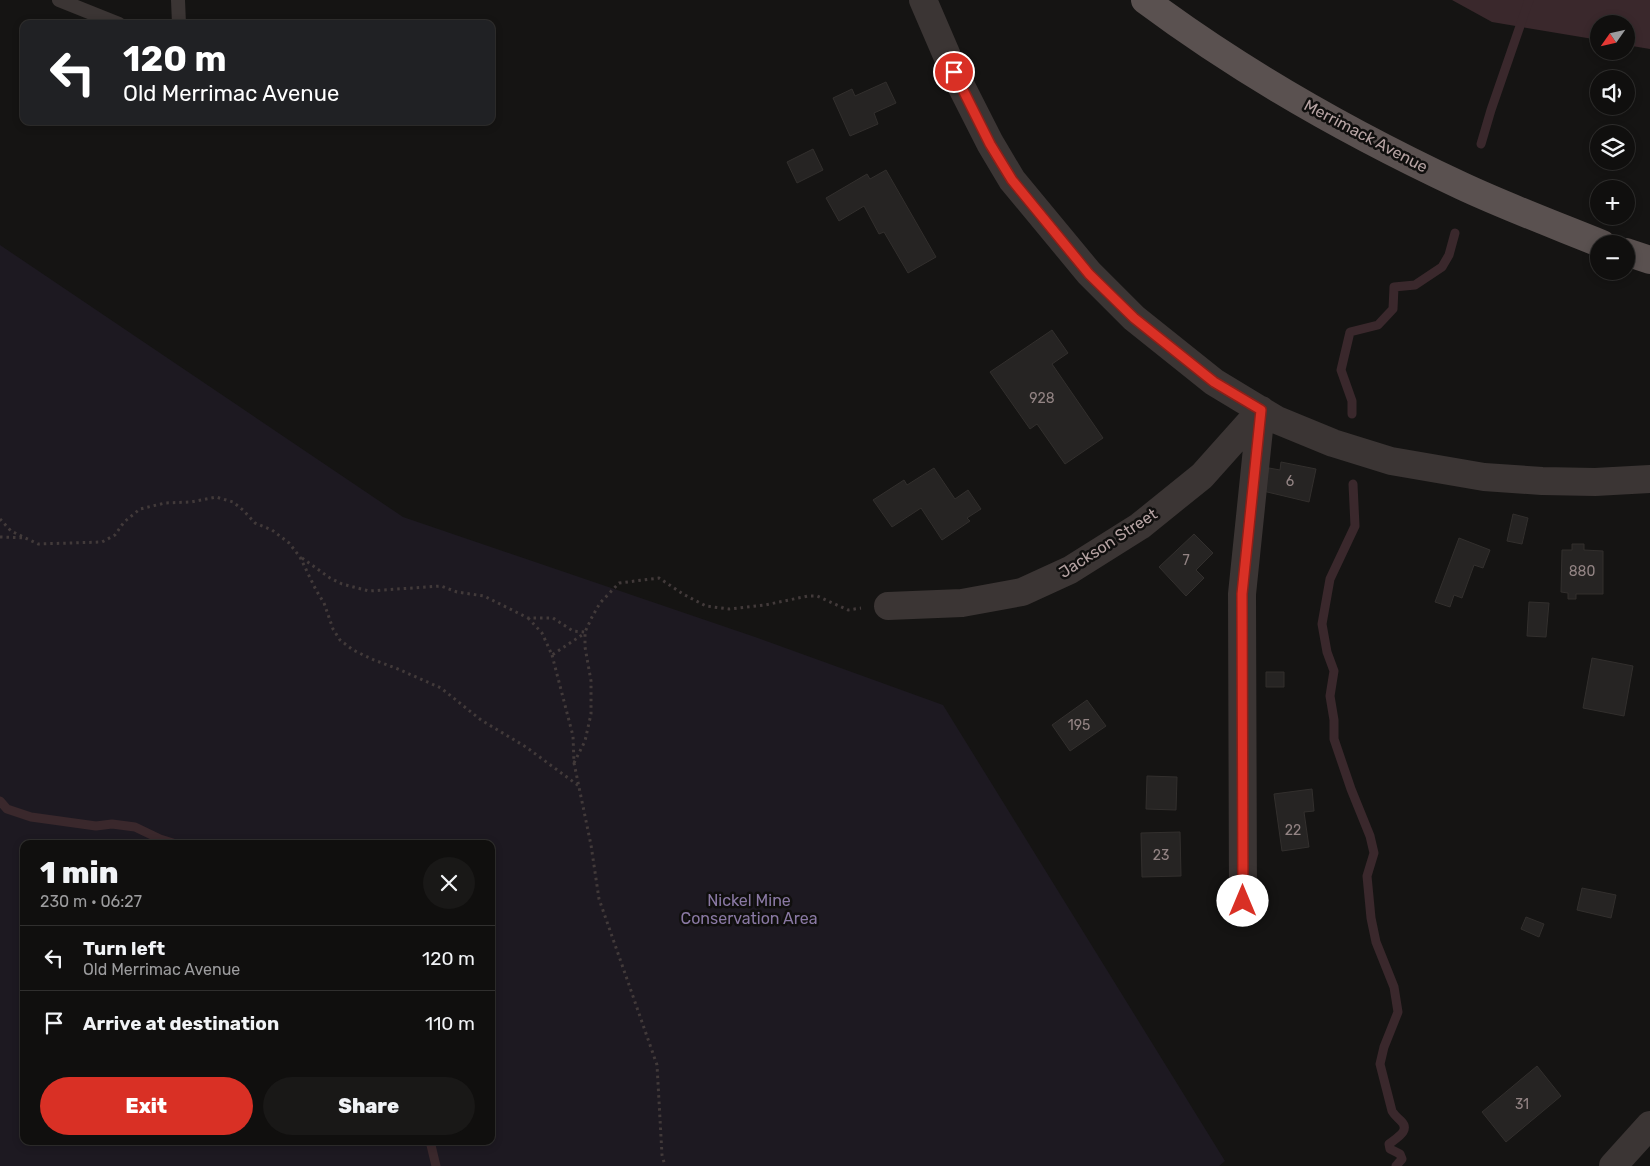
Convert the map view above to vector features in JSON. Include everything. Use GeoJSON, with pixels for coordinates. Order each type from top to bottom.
{"type":"FeatureCollection","features":[{"type":"Feature","properties":{"kind":"main road","name":"Merrimack Avenue"},"geometry":{"type":"LineString","coordinates":[[1145,0],[1174,22],[1245,68],[1366,139],[1464,187],[1590,239]]}},
{"type":"Feature","properties":{"kind":"main road"},"geometry":{"type":"LineString","coordinates":[[1635,255],[1650,260]]}},
{"type":"Feature","properties":{"kind":"street"},"geometry":{"type":"LineString","coordinates":[[923,0],[954,72],[990,144],[1012,180],[1089,274],[1134,318],[1214,382],[1277,420],[1333,443],[1391,461],[1484,477],[1595,482],[1650,479]]}},
{"type":"Feature","properties":{"kind":"street"},"geometry":{"type":"LineString","coordinates":[[1243,901],[1242,594],[1261,410]]}},
{"type":"Feature","properties":{"kind":"street","name":"Jackson Street"},"geometry":{"type":"LineString","coordinates":[[888,606],[962,603],[1022,592],[1070,570],[1140,526],[1202,476],[1261,410]]}},
{"type":"Feature","properties":{"kind":"street"},"geometry":{"type":"LineString","coordinates":[[1613,1166],[1650,1125]]}},
{"type":"Feature","properties":{"kind":"lane"},"geometry":{"type":"LineString","coordinates":[[59,0],[109,20]]}},
{"type":"Feature","properties":{"kind":"lane"},"geometry":{"type":"LineString","coordinates":[[178,0],[178,20]]}},
{"type":"Feature","properties":{"kind":"path"},"geometry":{"type":"LineString","coordinates":[[0,519],[11,531],[38,544],[102,542],[115,535],[124,522],[140,509],[165,503],[191,502],[216,497],[233,502],[255,522],[272,530],[289,542],[300,557],[324,603],[333,629],[340,640],[353,650],[374,660],[441,688],[481,720],[526,747],[578,786]]}},
{"type":"Feature","properties":{"kind":"path"},"geometry":{"type":"LineString","coordinates":[[0,537],[26,538]]}},
{"type":"Feature","properties":{"kind":"path"},"geometry":{"type":"LineString","coordinates":[[300,557],[342,584],[369,590],[441,586],[457,592],[484,596],[528,618],[542,633],[552,655],[573,736],[574,763],[591,845],[599,899],[657,1065],[662,1155],[665,1166]]}},
{"type":"Feature","properties":{"kind":"path"},"geometry":{"type":"LineString","coordinates":[[574,763],[585,741],[591,714],[591,680],[585,647],[585,632],[600,603],[619,584],[659,578],[706,606],[721,608],[766,605],[808,596],[817,596],[848,610],[888,606]]}},
{"type":"Feature","properties":{"kind":"path"},"geometry":{"type":"LineString","coordinates":[[528,618],[554,618],[573,631],[585,632]]}},
{"type":"Feature","properties":{"kind":"path"},"geometry":{"type":"LineString","coordinates":[[552,655],[585,632]]}},
{"type":"Feature","properties":{"kind":"green space","name":"Nickel Mine Conservation Area"},"geometry":{"type":"Polygon","coordinates":[[[0,245],[403,517],[758,638],[943,705],[1225,1161],[1219,1166],[0,1166],[0,245]]]}},
{"type":"Feature","properties":{"kind":"shaded area"},"geometry":{"type":"Polygon","coordinates":[[[1452,0],[1650,0],[1650,49],[1635,46],[1635,15],[1590,15],[1590,38],[1492,22],[1452,0]]]}},
{"type":"Feature","properties":{"kind":"building"},"geometry":{"type":"Polygon","coordinates":[[[886,82],[896,103],[874,113],[878,124],[850,136],[833,98],[852,89],[855,96],[886,82]]]}},
{"type":"Feature","properties":{"kind":"building"},"geometry":{"type":"Polygon","coordinates":[[[813,149],[823,170],[797,183],[787,162],[813,149]]]}},
{"type":"Feature","properties":{"kind":"building"},"geometry":{"type":"Polygon","coordinates":[[[886,170],[936,257],[908,273],[884,232],[879,234],[864,206],[839,221],[826,198],[867,174],[870,179],[886,170]]]}},
{"type":"Feature","properties":{"kind":"building"},"geometry":{"type":"Polygon","coordinates":[[[1052,330],[1068,353],[1052,364],[1103,438],[1065,464],[1037,424],[1030,429],[990,372],[1052,330]]]}},
{"type":"Feature","properties":{"kind":"building"},"geometry":{"type":"Polygon","coordinates":[[[1281,462],[1316,469],[1309,502],[1263,491],[1269,468],[1280,470],[1281,462]]]}},
{"type":"Feature","properties":{"kind":"building"},"geometry":{"type":"Polygon","coordinates":[[[934,468],[955,499],[968,490],[981,509],[967,518],[970,521],[942,540],[921,508],[892,527],[873,500],[904,480],[907,485],[934,468]]]}},
{"type":"Feature","properties":{"kind":"building"},"geometry":{"type":"Polygon","coordinates":[[[1513,514],[1528,518],[1522,544],[1507,541],[1513,514]]]}},
{"type":"Feature","properties":{"kind":"building"},"geometry":{"type":"Polygon","coordinates":[[[1194,534],[1213,553],[1196,570],[1204,578],[1186,596],[1159,567],[1194,534]]]}},
{"type":"Feature","properties":{"kind":"building"},"geometry":{"type":"Polygon","coordinates":[[[1459,538],[1490,550],[1483,568],[1474,565],[1462,598],[1454,595],[1450,607],[1435,602],[1459,538]]]}},
{"type":"Feature","properties":{"kind":"building"},"geometry":{"type":"Polygon","coordinates":[[[1572,544],[1584,544],[1584,550],[1603,551],[1603,594],[1576,594],[1576,599],[1568,599],[1568,593],[1561,592],[1562,550],[1572,550],[1572,544]]]}},
{"type":"Feature","properties":{"kind":"building"},"geometry":{"type":"Polygon","coordinates":[[[1529,602],[1549,603],[1546,637],[1527,636],[1529,602]]]}},
{"type":"Feature","properties":{"kind":"building"},"geometry":{"type":"Polygon","coordinates":[[[1592,658],[1633,666],[1624,716],[1583,708],[1592,658]]]}},
{"type":"Feature","properties":{"kind":"building"},"geometry":{"type":"Polygon","coordinates":[[[1266,672],[1284,672],[1284,687],[1266,687],[1266,672]]]}},
{"type":"Feature","properties":{"kind":"building"},"geometry":{"type":"Polygon","coordinates":[[[1087,700],[1106,726],[1070,751],[1052,725],[1087,700]]]}},
{"type":"Feature","properties":{"kind":"building"},"geometry":{"type":"Polygon","coordinates":[[[1147,776],[1177,777],[1176,810],[1146,809],[1147,776]]]}},
{"type":"Feature","properties":{"kind":"building"},"geometry":{"type":"Polygon","coordinates":[[[1312,789],[1314,811],[1304,812],[1309,847],[1282,851],[1274,794],[1312,789]]]}},
{"type":"Feature","properties":{"kind":"building"},"geometry":{"type":"Polygon","coordinates":[[[1180,832],[1181,876],[1142,877],[1141,833],[1180,832]]]}},
{"type":"Feature","properties":{"kind":"building"},"geometry":{"type":"Polygon","coordinates":[[[1582,888],[1616,895],[1611,918],[1577,910],[1582,888]]]}},
{"type":"Feature","properties":{"kind":"building"},"geometry":{"type":"Polygon","coordinates":[[[1526,917],[1544,924],[1539,937],[1521,929],[1526,917]]]}},
{"type":"Feature","properties":{"kind":"building"},"geometry":{"type":"Polygon","coordinates":[[[1537,1066],[1561,1096],[1506,1142],[1482,1112],[1537,1066]]]}},
{"type":"Feature","properties":{"kind":"waterway"},"geometry":{"type":"LineString","coordinates":[[1481,144],[1529,0]]}},
{"type":"Feature","properties":{"kind":"waterway"},"geometry":{"type":"LineString","coordinates":[[1352,414],[1352,401],[1341,370],[1350,332],[1378,325],[1393,309],[1394,287],[1415,285],[1442,267],[1449,255],[1455,233]]}},
{"type":"Feature","properties":{"kind":"waterway"},"geometry":{"type":"LineString","coordinates":[[1353,484],[1355,526],[1330,579],[1322,624],[1327,652],[1334,671],[1330,696],[1334,720],[1334,739],[1370,836],[1374,853],[1367,876],[1371,918],[1376,942],[1394,987],[1398,1012],[1384,1047],[1380,1064],[1392,1111],[1404,1125],[1401,1134],[1389,1144],[1390,1149],[1400,1154],[1402,1159],[1396,1166]]}},
{"type":"Feature","properties":{"kind":"waterway"},"geometry":{"type":"LineString","coordinates":[[0,801],[7,809],[31,817],[96,826],[112,824],[135,827],[163,840]]}},
{"type":"Feature","properties":{"kind":"waterway"},"geometry":{"type":"LineString","coordinates":[[431,1145],[436,1166]]}},
{"type":"Feature","properties":{"kind":"route"},"geometry":{"type":"LineString","coordinates":[[954,72],[990,144],[1012,180],[1089,274],[1134,318],[1214,382],[1261,410],[1242,594],[1243,901]]}}]}
